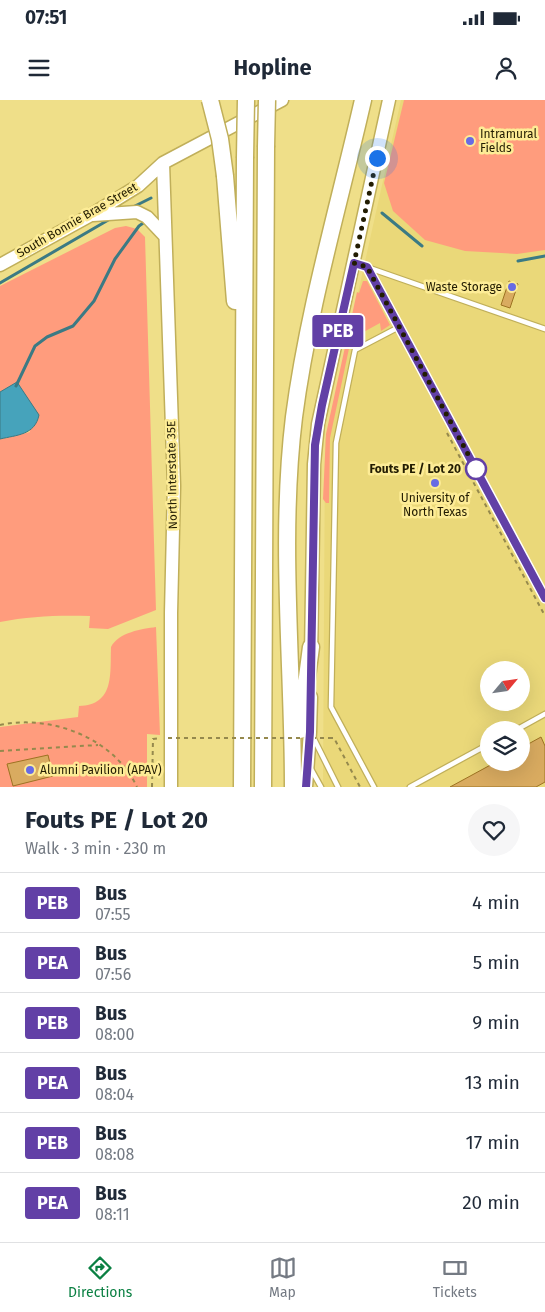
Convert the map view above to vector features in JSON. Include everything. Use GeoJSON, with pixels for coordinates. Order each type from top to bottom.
{"type":"FeatureCollection","features":[{"type":"Feature","properties":{"kind":"highway"},"geometry":{"type":"LineString","coordinates":[[210,100],[220,139],[225,176],[244,450]]}},
{"type":"Feature","properties":{"kind":"highway"},"geometry":{"type":"LineString","coordinates":[[242,787],[246,100]]}},
{"type":"Feature","properties":{"kind":"highway"},"geometry":{"type":"LineString","coordinates":[[263,787],[266,452],[266,100]]}},
{"type":"Feature","properties":{"kind":"highway"},"geometry":{"type":"LineString","coordinates":[[297,784],[286,524],[294,418],[308,328],[363,100]]}},
{"type":"Feature","properties":{"kind":"highway"},"geometry":{"type":"LineString","coordinates":[[266,452],[270,412]]}},
{"type":"Feature","properties":{"kind":"highway"},"geometry":{"type":"LineString","coordinates":[[297,784],[311,647]]}},
{"type":"Feature","properties":{"kind":"main road","name":"South Bonnie Brae Street"},"geometry":{"type":"LineString","coordinates":[[0,265],[91,215],[138,186],[163,163],[282,100]]}},
{"type":"Feature","properties":{"kind":"main road"},"geometry":{"type":"LineString","coordinates":[[297,784],[307,762],[310,732],[315,445],[322,405],[389,100]]}},
{"type":"Feature","properties":{"kind":"main road","name":"North Interstate 35E"},"geometry":{"type":"LineString","coordinates":[[163,163],[174,486],[171,613],[172,787]]}},
{"type":"Feature","properties":{"kind":"main road"},"geometry":{"type":"LineString","coordinates":[[91,215],[136,212],[147,217],[165,236]]}},
{"type":"Feature","properties":{"kind":"lane"},"geometry":{"type":"LineString","coordinates":[[354,263],[545,329]]}},
{"type":"Feature","properties":{"kind":"lane"},"geometry":{"type":"LineString","coordinates":[[367,267],[545,598]]}},
{"type":"Feature","properties":{"kind":"lane"},"geometry":{"type":"LineString","coordinates":[[374,787],[331,707],[336,444],[355,350],[399,326]]}},
{"type":"Feature","properties":{"kind":"lane"},"geometry":{"type":"LineString","coordinates":[[530,722],[545,714]]}},
{"type":"Feature","properties":{"kind":"lane"},"geometry":{"type":"LineString","coordinates":[[310,732],[338,787]]}},
{"type":"Feature","properties":{"kind":"lane"},"geometry":{"type":"LineString","coordinates":[[410,787],[480,749]]}},
{"type":"Feature","properties":{"kind":"lane"},"geometry":{"type":"LineString","coordinates":[[307,762],[321,787]]}},
{"type":"Feature","properties":{"kind":"path"},"geometry":{"type":"LineString","coordinates":[[445,430],[545,616]]}},
{"type":"Feature","properties":{"kind":"path"},"geometry":{"type":"LineString","coordinates":[[0,725],[18,721],[43,722],[70,730],[92,740],[123,764],[137,787]]}},
{"type":"Feature","properties":{"kind":"path"},"geometry":{"type":"LineString","coordinates":[[152,787],[152,739],[334,738],[360,787]]}},
{"type":"Feature","properties":{"kind":"path"},"geometry":{"type":"LineString","coordinates":[[0,751],[98,745]]}},
{"type":"Feature","properties":{"kind":"shaded area","name":"University of North Texas"},"geometry":{"type":"Polygon","coordinates":[[[401,100],[545,100],[545,787],[323,787],[325,441],[401,100]]]}},
{"type":"Feature","properties":{"kind":"shaded area","name":"Intramural Fields"},"geometry":{"type":"Polygon","coordinates":[[[404,100],[545,100],[545,250],[517,254],[465,251],[425,240],[393,211],[384,183],[404,100]]]}},
{"type":"Feature","properties":{"kind":"shaded area"},"geometry":{"type":"Polygon","coordinates":[[[126,226],[137,229],[145,237],[156,610],[108,629],[89,628],[90,616],[45,616],[0,622],[0,439],[30,432],[17,383],[0,392],[0,286],[115,228],[126,226]]]}},
{"type":"Feature","properties":{"kind":"shaded area"},"geometry":{"type":"Polygon","coordinates":[[[363,281],[367,281],[390,325],[381,331],[380,323],[351,339],[330,438],[329,503],[326,503],[323,499],[326,434],[357,292],[359,293],[363,281]]]}},
{"type":"Feature","properties":{"kind":"shaded area"},"geometry":{"type":"Polygon","coordinates":[[[156,627],[160,735],[147,734],[147,787],[0,787],[0,727],[78,717],[79,706],[91,704],[105,694],[110,677],[111,647],[115,642],[131,632],[156,627]]]}},
{"type":"Feature","properties":{"kind":"water"},"geometry":{"type":"Polygon","coordinates":[[[17,382],[39,415],[37,422],[34,427],[24,433],[0,439],[0,392],[17,382]]]}},
{"type":"Feature","properties":{"kind":"building"},"geometry":{"type":"Polygon","coordinates":[[[509,281],[518,284],[510,308],[501,305],[509,281]]]}},
{"type":"Feature","properties":{"kind":"building"},"geometry":{"type":"Polygon","coordinates":[[[541,737],[545,746],[545,782],[536,787],[450,787],[480,771],[530,771],[530,743],[541,737]]]}},
{"type":"Feature","properties":{"kind":"building","name":"Alumni Pavilion (APAV)"},"geometry":{"type":"Polygon","coordinates":[[[48,755],[53,776],[13,786],[7,764],[48,755]]]}},
{"type":"Feature","properties":{"kind":"waterway"},"geometry":{"type":"LineString","coordinates":[[133,207],[151,198]]}},
{"type":"Feature","properties":{"kind":"waterway"},"geometry":{"type":"LineString","coordinates":[[382,213],[422,246]]}},
{"type":"Feature","properties":{"kind":"waterway"},"geometry":{"type":"LineString","coordinates":[[0,283],[110,219]]}},
{"type":"Feature","properties":{"kind":"waterway"},"geometry":{"type":"LineString","coordinates":[[16,386],[35,346],[47,337],[73,326],[94,301],[115,259],[139,226],[146,221]]}},
{"type":"Feature","properties":{"kind":"waterway"},"geometry":{"type":"LineString","coordinates":[[518,261],[545,256]]}},
{"type":"Feature","properties":{"kind":"bus line","name":"PEB"},"geometry":{"type":"LineString","coordinates":[[306,787],[310,732],[315,445],[322,405],[354,263],[367,267],[545,598]]}},
{"type":"Feature","properties":{"kind":"place","name":"Intramural Fields"},"geometry":{"type":"Point","coordinates":[470,141]}},
{"type":"Feature","properties":{"kind":"place","name":"Waste Storage"},"geometry":{"type":"Point","coordinates":[512,287]}},
{"type":"Feature","properties":{"kind":"place","name":"Fouts PE / Lot 20"},"geometry":{"type":"Point","coordinates":[476,469]}},
{"type":"Feature","properties":{"kind":"place","name":"University of North Texas"},"geometry":{"type":"Point","coordinates":[435,483]}},
{"type":"Feature","properties":{"kind":"place","name":"Alumni Pavilion (APAV)"},"geometry":{"type":"Point","coordinates":[30,770]}},
{"type":"Feature","properties":{"kind":"route"},"geometry":{"type":"LineString","coordinates":[[377,158],[354,263],[367,267],[476,469]]}}]}
